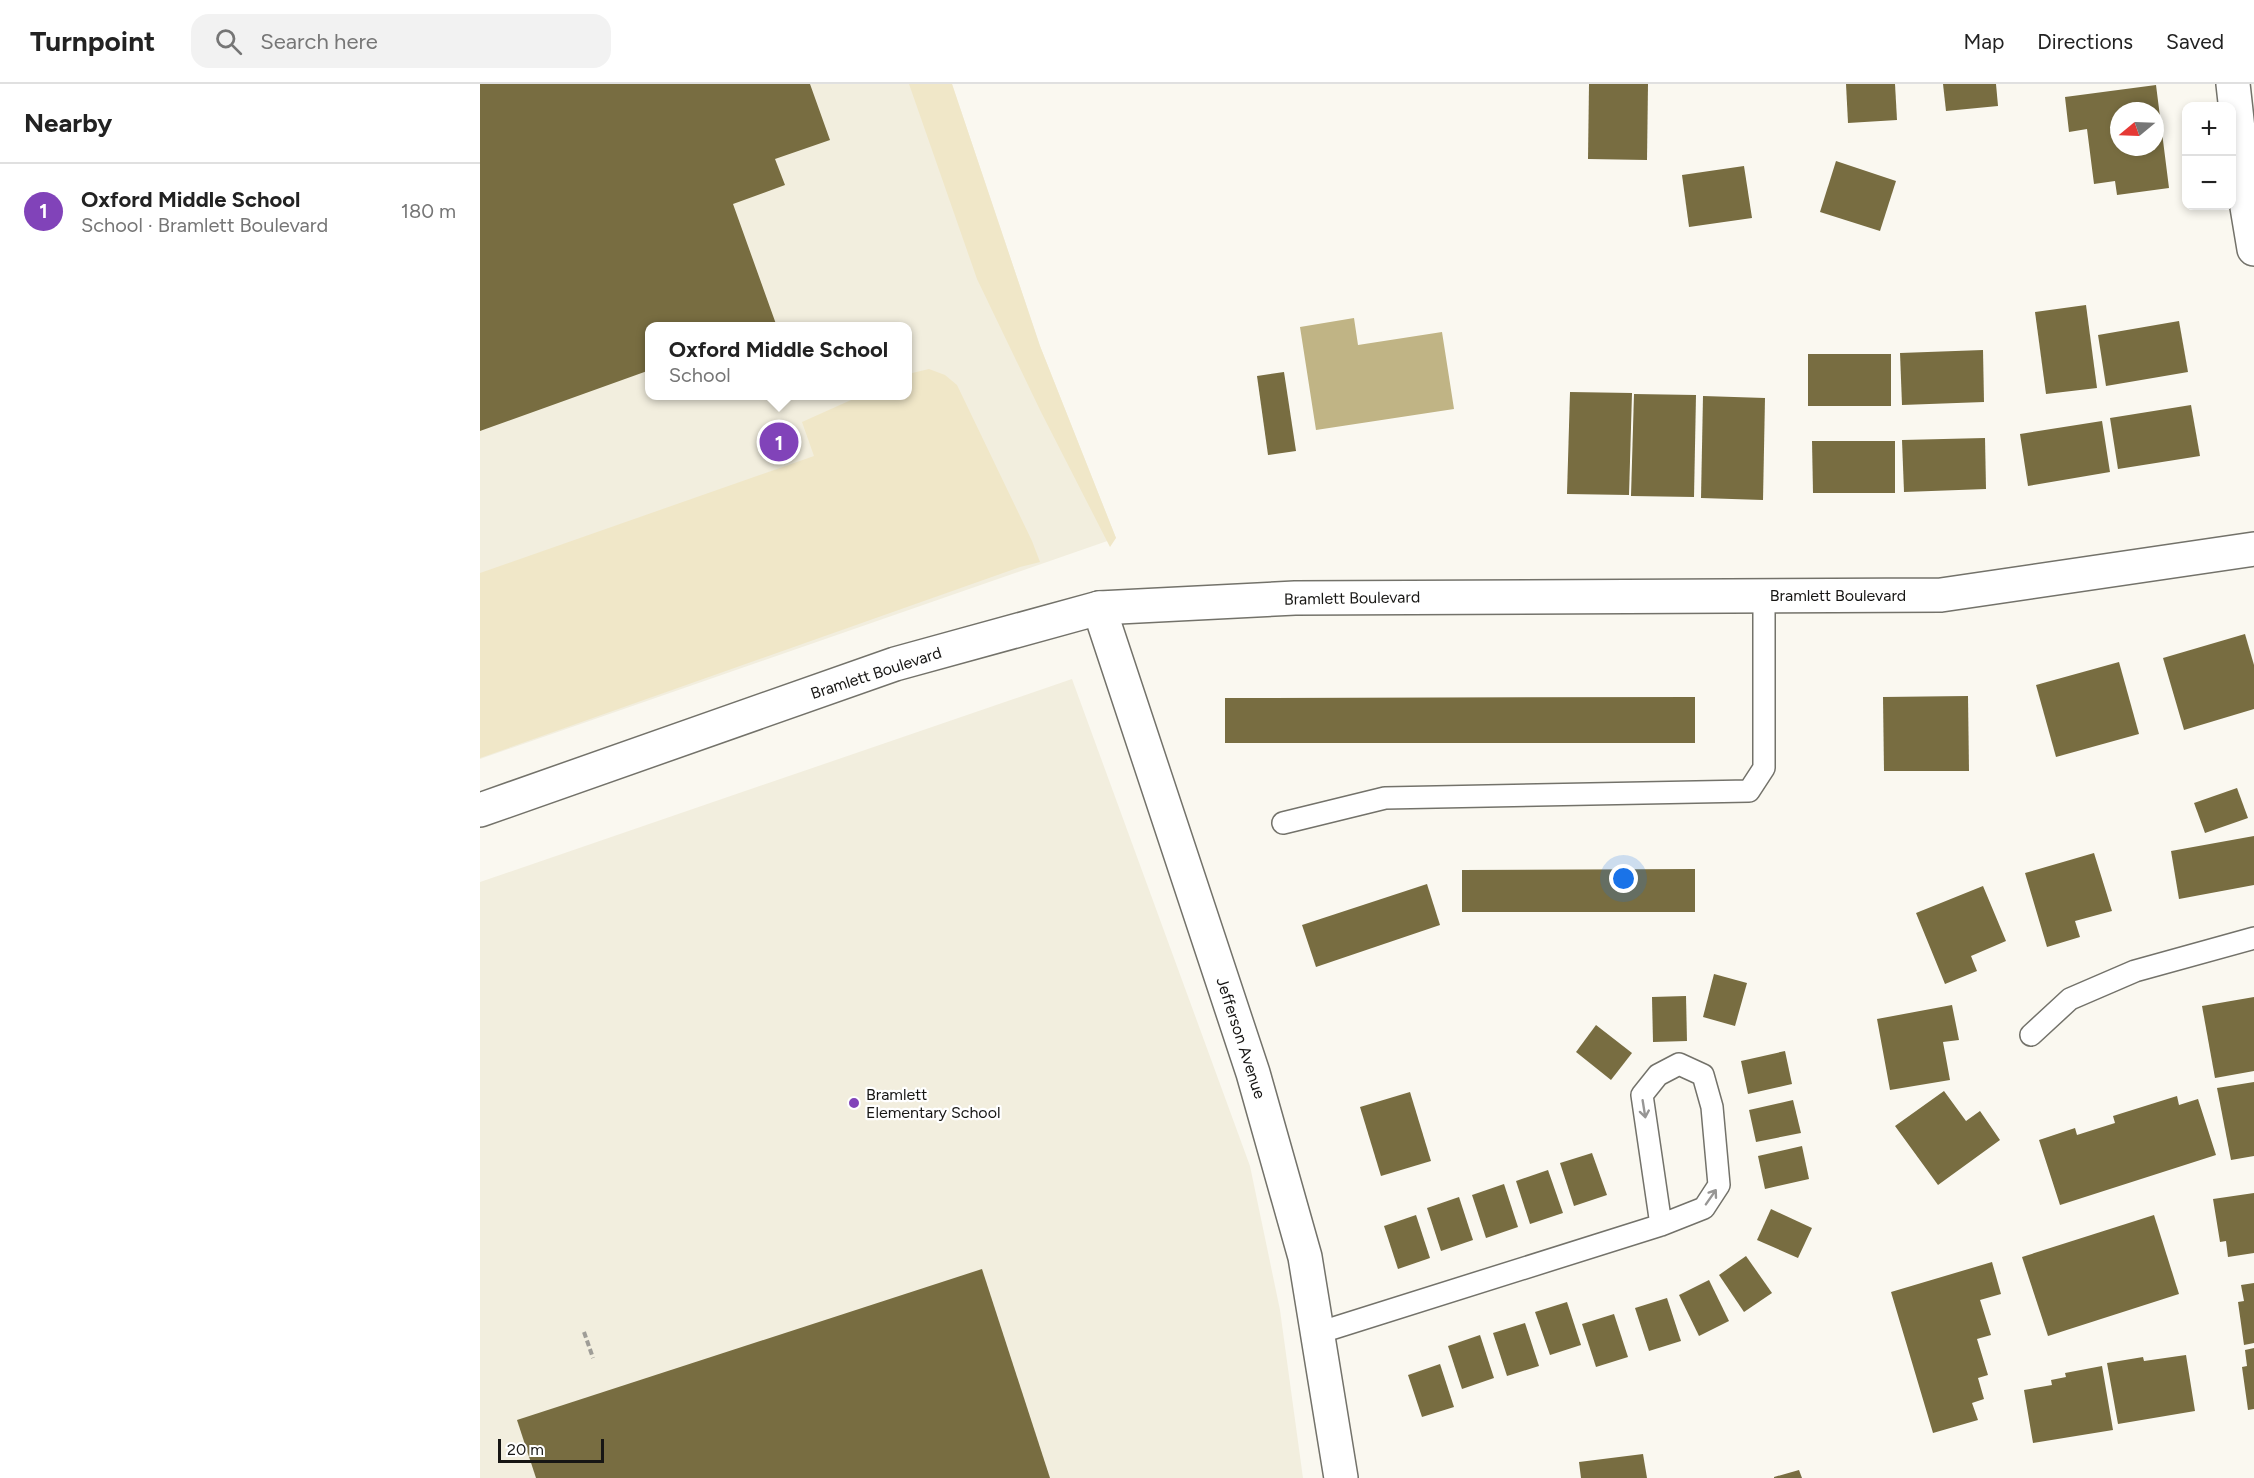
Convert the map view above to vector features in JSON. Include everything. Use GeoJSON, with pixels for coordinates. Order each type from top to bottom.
{"type":"FeatureCollection","features":[{"type":"Feature","properties":{"kind":"street"},"geometry":{"type":"LineString","coordinates":[[2233,84],[2246,201],[2254,249]]}},
{"type":"Feature","properties":{"kind":"street","name":"Bramlett Boulevard"},"geometry":{"type":"LineString","coordinates":[[480,810],[895,664],[1099,608],[1295,598],[1941,595],[2254,549]]}},
{"type":"Feature","properties":{"kind":"street","name":"Jefferson Avenue"},"geometry":{"type":"LineString","coordinates":[[1099,608],[1253,1072],[1305,1257],[1341,1478]]}},
{"type":"Feature","properties":{"kind":"lane"},"geometry":{"type":"LineString","coordinates":[[1283,823],[1385,798],[1749,791],[1764,768],[1764,596]]}},
{"type":"Feature","properties":{"kind":"lane"},"geometry":{"type":"LineString","coordinates":[[2031,1035],[2070,999],[2135,971],[2254,938]]}},
{"type":"Feature","properties":{"kind":"lane"},"geometry":{"type":"LineString","coordinates":[[1318,1333],[1661,1225],[1704,1208],[1719,1185],[1712,1107],[1703,1075],[1679,1064],[1658,1075],[1642,1095],[1661,1225]]}},
{"type":"Feature","properties":{"kind":"path"},"geometry":{"type":"LineString","coordinates":[[584,1332],[593,1358]]}},
{"type":"Feature","properties":{"kind":"shaded area"},"geometry":{"type":"Polygon","coordinates":[[[480,84],[952,84],[1040,346],[1116,538],[480,759],[480,84]]]}},
{"type":"Feature","properties":{"kind":"shaded area"},"geometry":{"type":"Polygon","coordinates":[[[909,84],[952,84],[1040,346],[1116,538],[1110,547],[977,279],[909,84]]]}},
{"type":"Feature","properties":{"kind":"shaded area"},"geometry":{"type":"Polygon","coordinates":[[[1354,318],[1358,345],[1442,332],[1454,409],[1316,430],[1300,327],[1354,318]]]}},
{"type":"Feature","properties":{"kind":"shaded area"},"geometry":{"type":"Polygon","coordinates":[[[929,369],[945,375],[957,385],[1040,562],[1020,567],[480,758],[480,573],[814,456],[802,422],[851,400],[912,400],[912,373],[929,369]]]}},
{"type":"Feature","properties":{"kind":"shaded area","name":"Bramlett Elementary School"},"geometry":{"type":"Polygon","coordinates":[[[1072,679],[1250,1166],[1280,1310],[1303,1478],[480,1478],[480,882],[1072,679]]]}},
{"type":"Feature","properties":{"kind":"building"},"geometry":{"type":"Polygon","coordinates":[[[480,84],[810,84],[830,140],[775,159],[785,185],[733,204],[775,322],[645,322],[645,372],[480,431],[480,84]]]}},
{"type":"Feature","properties":{"kind":"building"},"geometry":{"type":"Polygon","coordinates":[[[1589,84],[1648,84],[1647,160],[1588,159],[1589,84]]]}},
{"type":"Feature","properties":{"kind":"building"},"geometry":{"type":"Polygon","coordinates":[[[1846,84],[1895,84],[1897,120],[1848,123],[1846,84]]]}},
{"type":"Feature","properties":{"kind":"building"},"geometry":{"type":"Polygon","coordinates":[[[1943,84],[1996,84],[1998,106],[1946,111],[1943,84]]]}},
{"type":"Feature","properties":{"kind":"building"},"geometry":{"type":"Polygon","coordinates":[[[2156,85],[2158,102],[2110,102],[2110,156],[2164,156],[2164,148],[2169,188],[2117,195],[2115,181],[2094,184],[2087,129],[2069,132],[2065,97],[2156,85]]]}},
{"type":"Feature","properties":{"kind":"building"},"geometry":{"type":"Polygon","coordinates":[[[1836,161],[1896,181],[1880,231],[1820,212],[1836,161]]]}},
{"type":"Feature","properties":{"kind":"building"},"geometry":{"type":"Polygon","coordinates":[[[1744,166],[1752,218],[1689,227],[1682,175],[1744,166]]]}},
{"type":"Feature","properties":{"kind":"building"},"geometry":{"type":"Polygon","coordinates":[[[2086,305],[2097,388],[2046,394],[2035,312],[2086,305]]]}},
{"type":"Feature","properties":{"kind":"building"},"geometry":{"type":"Polygon","coordinates":[[[2179,321],[2188,372],[2106,386],[2098,335],[2179,321]]]}},
{"type":"Feature","properties":{"kind":"building"},"geometry":{"type":"Polygon","coordinates":[[[1983,350],[1984,402],[1902,405],[1900,353],[1983,350]]]}},
{"type":"Feature","properties":{"kind":"building"},"geometry":{"type":"Polygon","coordinates":[[[1808,354],[1891,354],[1891,406],[1808,406],[1808,354]]]}},
{"type":"Feature","properties":{"kind":"building"},"geometry":{"type":"Polygon","coordinates":[[[1284,372],[1296,451],[1268,455],[1257,376],[1284,372]]]}},
{"type":"Feature","properties":{"kind":"building"},"geometry":{"type":"Polygon","coordinates":[[[1570,392],[1632,393],[1629,495],[1567,494],[1570,392]]]}},
{"type":"Feature","properties":{"kind":"building"},"geometry":{"type":"Polygon","coordinates":[[[1634,394],[1696,395],[1694,497],[1631,496],[1634,394]]]}},
{"type":"Feature","properties":{"kind":"building"},"geometry":{"type":"Polygon","coordinates":[[[1703,396],[1765,398],[1763,500],[1701,498],[1703,396]]]}},
{"type":"Feature","properties":{"kind":"building"},"geometry":{"type":"Polygon","coordinates":[[[2191,405],[2200,456],[2118,469],[2110,418],[2191,405]]]}},
{"type":"Feature","properties":{"kind":"building"},"geometry":{"type":"Polygon","coordinates":[[[2102,421],[2110,472],[2028,486],[2020,434],[2102,421]]]}},
{"type":"Feature","properties":{"kind":"building"},"geometry":{"type":"Polygon","coordinates":[[[1985,438],[1986,489],[1904,492],[1902,440],[1985,438]]]}},
{"type":"Feature","properties":{"kind":"building"},"geometry":{"type":"Polygon","coordinates":[[[1812,441],[1895,441],[1895,493],[1813,493],[1812,441]]]}},
{"type":"Feature","properties":{"kind":"building"},"geometry":{"type":"Polygon","coordinates":[[[2245,634],[2254,665],[2254,709],[2184,730],[2163,658],[2245,634]]]}},
{"type":"Feature","properties":{"kind":"building"},"geometry":{"type":"Polygon","coordinates":[[[2119,662],[2139,734],[2056,757],[2036,685],[2119,662]]]}},
{"type":"Feature","properties":{"kind":"building"},"geometry":{"type":"Polygon","coordinates":[[[1968,696],[1969,771],[1884,771],[1883,697],[1968,696]]]}},
{"type":"Feature","properties":{"kind":"building"},"geometry":{"type":"Polygon","coordinates":[[[1695,697],[1695,743],[1225,743],[1225,698],[1695,697]]]}},
{"type":"Feature","properties":{"kind":"building"},"geometry":{"type":"Polygon","coordinates":[[[2237,788],[2248,818],[2205,833],[2194,803],[2237,788]]]}},
{"type":"Feature","properties":{"kind":"building"},"geometry":{"type":"Polygon","coordinates":[[[2254,836],[2254,885],[2179,899],[2171,851],[2254,836]]]}},
{"type":"Feature","properties":{"kind":"building"},"geometry":{"type":"Polygon","coordinates":[[[2094,853],[2112,911],[2075,921],[2080,937],[2047,947],[2025,873],[2094,853]]]}},
{"type":"Feature","properties":{"kind":"building"},"geometry":{"type":"Polygon","coordinates":[[[1695,869],[1695,912],[1462,912],[1462,870],[1695,869]]]}},
{"type":"Feature","properties":{"kind":"building"},"geometry":{"type":"Polygon","coordinates":[[[1427,884],[1440,925],[1316,967],[1302,925],[1427,884]]]}},
{"type":"Feature","properties":{"kind":"building"},"geometry":{"type":"Polygon","coordinates":[[[1983,886],[2006,941],[1971,956],[1977,971],[1945,984],[1916,913],[1983,886]]]}},
{"type":"Feature","properties":{"kind":"building"},"geometry":{"type":"Polygon","coordinates":[[[1714,974],[1747,983],[1735,1026],[1703,1017],[1714,974]]]}},
{"type":"Feature","properties":{"kind":"building"},"geometry":{"type":"Polygon","coordinates":[[[1686,996],[1687,1041],[1653,1042],[1652,997],[1686,996]]]}},
{"type":"Feature","properties":{"kind":"building"},"geometry":{"type":"Polygon","coordinates":[[[2254,997],[2254,1071],[2215,1078],[2202,1006],[2254,997]]]}},
{"type":"Feature","properties":{"kind":"building"},"geometry":{"type":"Polygon","coordinates":[[[1952,1005],[1959,1040],[1943,1042],[1950,1080],[1890,1090],[1877,1019],[1952,1005]]]}},
{"type":"Feature","properties":{"kind":"building"},"geometry":{"type":"Polygon","coordinates":[[[1596,1025],[1632,1053],[1611,1080],[1576,1052],[1596,1025]]]}},
{"type":"Feature","properties":{"kind":"building"},"geometry":{"type":"Polygon","coordinates":[[[1785,1051],[1792,1084],[1748,1094],[1741,1061],[1785,1051]]]}},
{"type":"Feature","properties":{"kind":"building"},"geometry":{"type":"Polygon","coordinates":[[[2254,1082],[2254,1156],[2231,1160],[2217,1088],[2254,1082]]]}},
{"type":"Feature","properties":{"kind":"building"},"geometry":{"type":"Polygon","coordinates":[[[1944,1091],[1966,1121],[1980,1111],[2000,1140],[1938,1185],[1895,1126],[1944,1091]]]}},
{"type":"Feature","properties":{"kind":"building"},"geometry":{"type":"Polygon","coordinates":[[[1410,1092],[1431,1161],[1381,1176],[1360,1107],[1410,1092]]]}},
{"type":"Feature","properties":{"kind":"building"},"geometry":{"type":"Polygon","coordinates":[[[2177,1096],[2179,1105],[2198,1099],[2216,1155],[2060,1205],[2039,1140],[2075,1128],[2077,1135],[2115,1123],[2113,1116],[2177,1096]]]}},
{"type":"Feature","properties":{"kind":"building"},"geometry":{"type":"Polygon","coordinates":[[[1793,1100],[1801,1133],[1756,1142],[1749,1110],[1793,1100]]]}},
{"type":"Feature","properties":{"kind":"building"},"geometry":{"type":"Polygon","coordinates":[[[1802,1146],[1809,1179],[1765,1189],[1758,1156],[1802,1146]]]}},
{"type":"Feature","properties":{"kind":"building"},"geometry":{"type":"Polygon","coordinates":[[[1592,1153],[1607,1195],[1574,1206],[1560,1163],[1592,1153]]]}},
{"type":"Feature","properties":{"kind":"building"},"geometry":{"type":"Polygon","coordinates":[[[1548,1170],[1563,1213],[1530,1224],[1516,1181],[1548,1170]]]}},
{"type":"Feature","properties":{"kind":"building"},"geometry":{"type":"Polygon","coordinates":[[[1504,1184],[1518,1227],[1486,1238],[1472,1195],[1504,1184]]]}},
{"type":"Feature","properties":{"kind":"building"},"geometry":{"type":"Polygon","coordinates":[[[2254,1193],[2254,1253],[2228,1257],[2226,1241],[2220,1242],[2213,1199],[2254,1193]]]}},
{"type":"Feature","properties":{"kind":"building"},"geometry":{"type":"Polygon","coordinates":[[[1459,1197],[1473,1240],[1441,1251],[1427,1208],[1459,1197]]]}},
{"type":"Feature","properties":{"kind":"building"},"geometry":{"type":"Polygon","coordinates":[[[1771,1209],[1812,1228],[1798,1258],[1757,1240],[1771,1209]]]}},
{"type":"Feature","properties":{"kind":"building"},"geometry":{"type":"Polygon","coordinates":[[[1416,1215],[1430,1258],[1398,1269],[1384,1226],[1416,1215]]]}},
{"type":"Feature","properties":{"kind":"building"},"geometry":{"type":"Polygon","coordinates":[[[2154,1215],[2179,1294],[2048,1336],[2022,1257],[2154,1215]]]}},
{"type":"Feature","properties":{"kind":"building"},"geometry":{"type":"Polygon","coordinates":[[[1746,1256],[1772,1293],[1744,1312],[1719,1275],[1746,1256]]]}},
{"type":"Feature","properties":{"kind":"building"},"geometry":{"type":"Polygon","coordinates":[[[1992,1262],[2001,1294],[1980,1300],[1991,1335],[1977,1339],[1988,1375],[1978,1378],[1984,1399],[1972,1403],[1978,1420],[1933,1433],[1891,1292],[1992,1262]]]}},
{"type":"Feature","properties":{"kind":"building"},"geometry":{"type":"Polygon","coordinates":[[[982,1269],[1050,1478],[536,1478],[517,1420],[982,1269]]]}},
{"type":"Feature","properties":{"kind":"building"},"geometry":{"type":"Polygon","coordinates":[[[1709,1280],[1729,1321],[1699,1336],[1679,1295],[1709,1280]]]}},
{"type":"Feature","properties":{"kind":"building"},"geometry":{"type":"Polygon","coordinates":[[[2254,1283],[2254,1343],[2244,1345],[2238,1302],[2244,1301],[2241,1285],[2254,1283]]]}},
{"type":"Feature","properties":{"kind":"building"},"geometry":{"type":"Polygon","coordinates":[[[1667,1298],[1681,1341],[1649,1351],[1635,1308],[1667,1298]]]}},
{"type":"Feature","properties":{"kind":"building"},"geometry":{"type":"Polygon","coordinates":[[[1567,1302],[1581,1345],[1550,1355],[1535,1312],[1567,1302]]]}},
{"type":"Feature","properties":{"kind":"building"},"geometry":{"type":"Polygon","coordinates":[[[1614,1314],[1628,1357],[1596,1367],[1582,1324],[1614,1314]]]}},
{"type":"Feature","properties":{"kind":"building"},"geometry":{"type":"Polygon","coordinates":[[[1525,1323],[1539,1366],[1507,1376],[1493,1333],[1525,1323]]]}},
{"type":"Feature","properties":{"kind":"building"},"geometry":{"type":"Polygon","coordinates":[[[1480,1335],[1494,1378],[1462,1389],[1448,1346],[1480,1335]]]}},
{"type":"Feature","properties":{"kind":"building"},"geometry":{"type":"Polygon","coordinates":[[[2254,1348],[2254,1409],[2248,1410],[2242,1367],[2247,1366],[2245,1350],[2254,1348]]]}},
{"type":"Feature","properties":{"kind":"building"},"geometry":{"type":"Polygon","coordinates":[[[2186,1355],[2195,1411],[2118,1424],[2107,1363],[2143,1357],[2144,1361],[2186,1355]]]}},
{"type":"Feature","properties":{"kind":"building"},"geometry":{"type":"Polygon","coordinates":[[[1440,1364],[1454,1407],[1422,1417],[1408,1375],[1440,1364]]]}},
{"type":"Feature","properties":{"kind":"building"},"geometry":{"type":"Polygon","coordinates":[[[2102,1366],[2113,1430],[2033,1443],[2024,1390],[2052,1385],[2051,1380],[2066,1377],[2065,1373],[2102,1366]]]}},
{"type":"Feature","properties":{"kind":"building"},"geometry":{"type":"Polygon","coordinates":[[[1643,1454],[1647,1478],[1581,1478],[1579,1462],[1643,1454]]]}},
{"type":"Feature","properties":{"kind":"building"},"geometry":{"type":"Polygon","coordinates":[[[1799,1470],[1802,1478],[1774,1478],[1774,1477],[1799,1470]]]}},
{"type":"Feature","properties":{"kind":"place","name":"Oxford Middle School"},"geometry":{"type":"Point","coordinates":[779,442]}},
{"type":"Feature","properties":{"kind":"place","name":"Bramlett Elementary School"},"geometry":{"type":"Point","coordinates":[854,1103]}}]}
